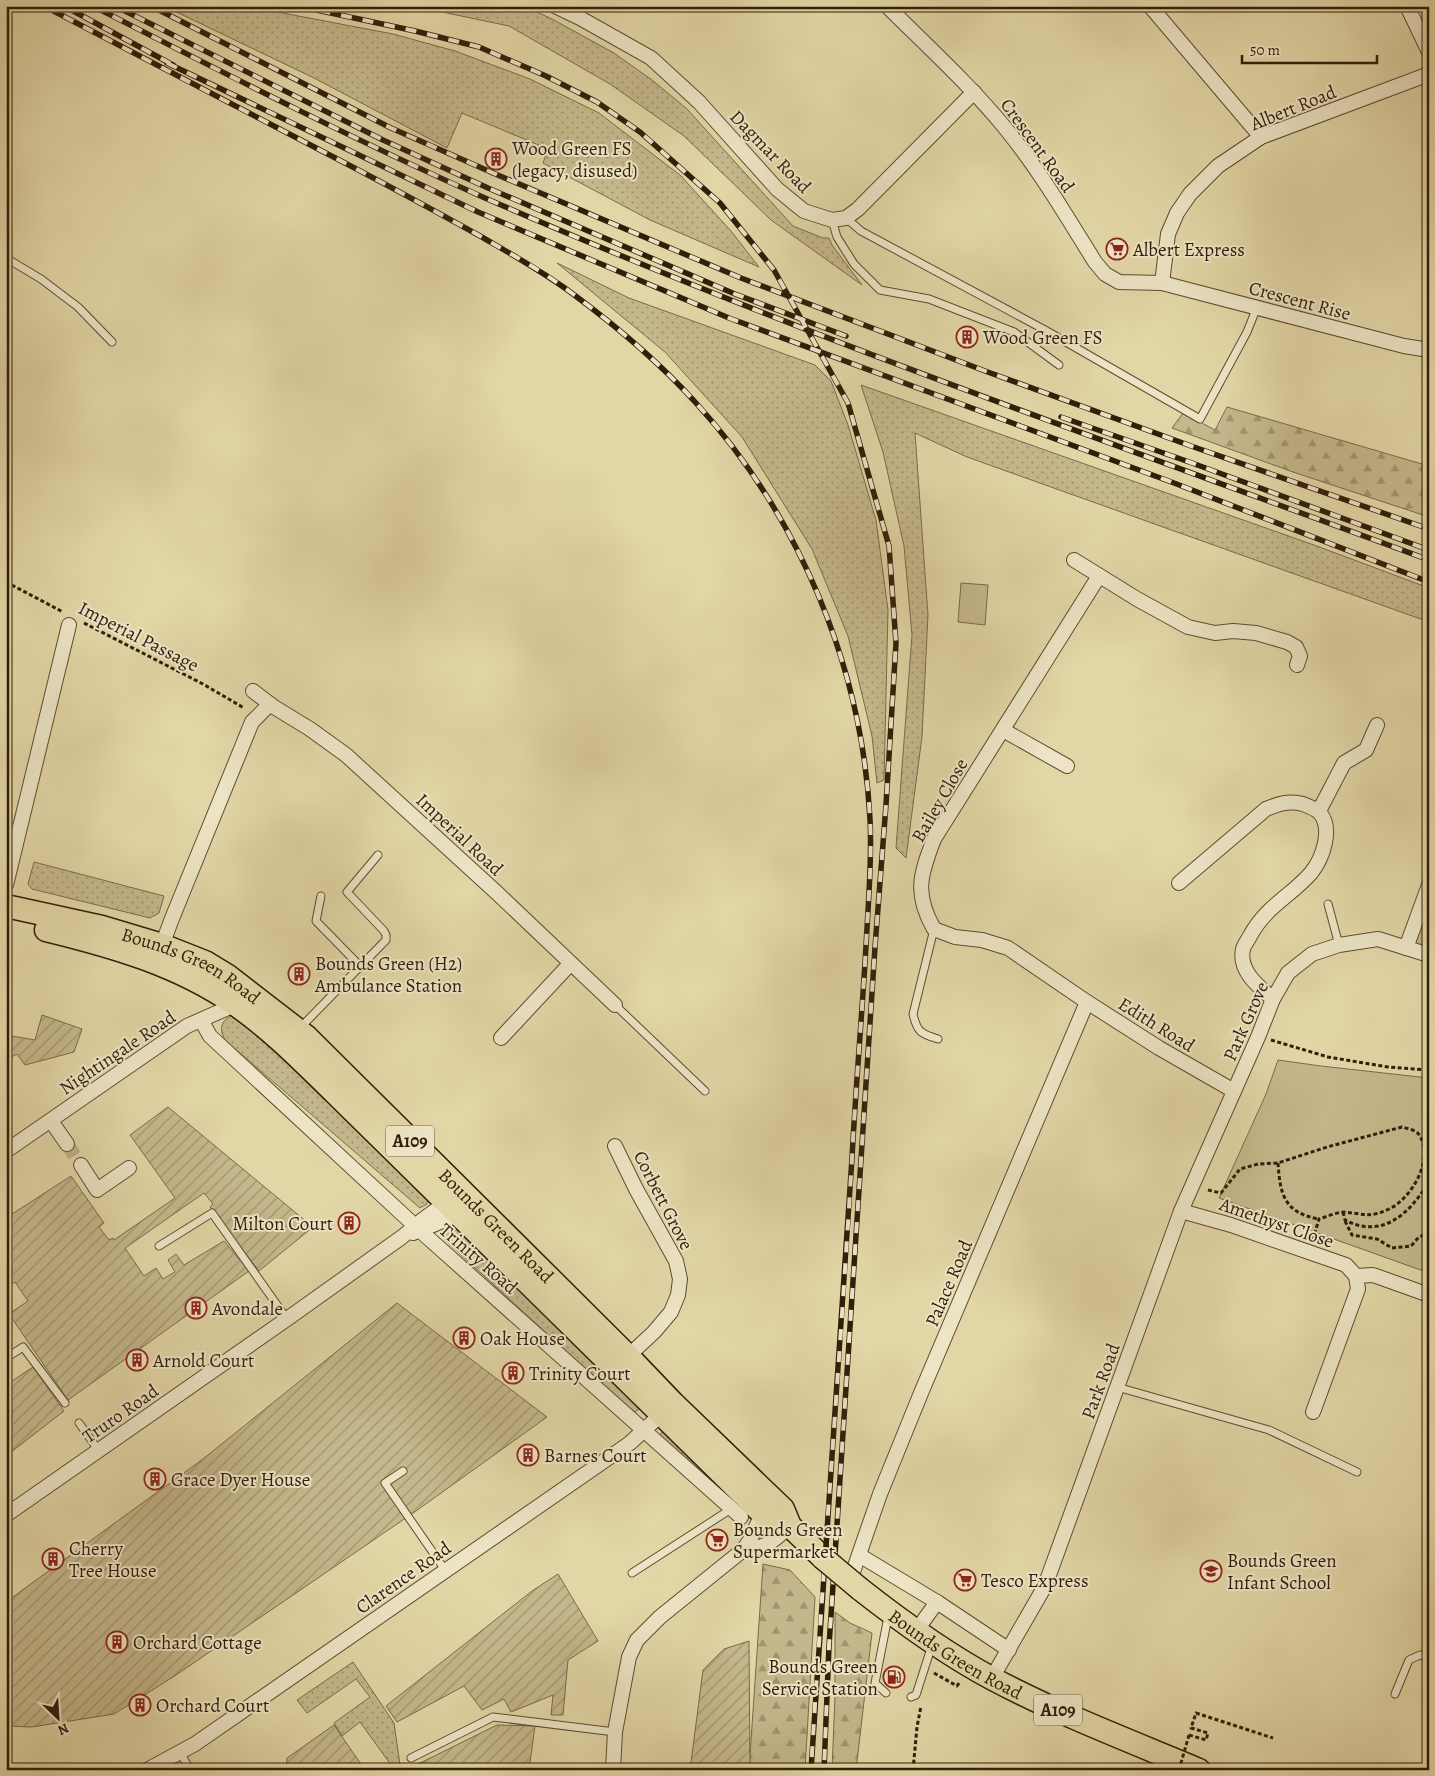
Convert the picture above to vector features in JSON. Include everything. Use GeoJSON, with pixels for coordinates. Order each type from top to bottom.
{"type":"FeatureCollection","features":[{"type":"Feature","properties":{"kind":"main road","name":"Bounds Green Road"},"geometry":{"type":"LineString","coordinates":[[6,906],[102,926],[159,953]]}},
{"type":"Feature","properties":{"kind":"main road","name":"Bounds Green Road"},"geometry":{"type":"LineString","coordinates":[[6,920],[99,943],[205,962],[228,976],[245,1000],[291,1037],[622,1362],[667,1409],[783,1508],[795,1531]]}},
{"type":"Feature","properties":{"kind":"main road","name":"Bounds Green Road"},"geometry":{"type":"LineString","coordinates":[[667,1409],[745,1513],[795,1531],[889,1611],[925,1636],[992,1678],[1125,1740],[1199,1770]]}},
{"type":"Feature","properties":{"kind":"street","name":"Dagmar Road"},"geometry":{"type":"LineString","coordinates":[[555,6],[651,58],[699,102],[777,189],[804,211],[832,220],[846,218]]}},
{"type":"Feature","properties":{"kind":"street","name":"Crescent Road"},"geometry":{"type":"LineString","coordinates":[[887,6],[974,92],[1006,130],[1039,172],[1095,262],[1105,274],[1119,282],[1162,283]]}},
{"type":"Feature","properties":{"kind":"street"},"geometry":{"type":"LineString","coordinates":[[1150,6],[1261,137]]}},
{"type":"Feature","properties":{"kind":"street"},"geometry":{"type":"LineString","coordinates":[[1407,6],[1429,52]]}},
{"type":"Feature","properties":{"kind":"street","name":"Albert Road"},"geometry":{"type":"LineString","coordinates":[[1162,283],[1168,234],[1178,213],[1190,194],[1218,166],[1261,137],[1429,74]]}},
{"type":"Feature","properties":{"kind":"street"},"geometry":{"type":"LineString","coordinates":[[846,218],[858,209],[974,92]]}},
{"type":"Feature","properties":{"kind":"street","name":"Crescent Rise"},"geometry":{"type":"LineString","coordinates":[[1162,283],[1404,346],[1429,350]]}},
{"type":"Feature","properties":{"kind":"street"},"geometry":{"type":"LineString","coordinates":[[1074,560],[1188,627],[1215,632],[1256,633],[1287,642],[1296,648],[1300,656],[1298,666]]}},
{"type":"Feature","properties":{"kind":"street","name":"Bailey Close"},"geometry":{"type":"LineString","coordinates":[[934,929],[926,916],[922,904],[921,886],[922,869],[934,839],[1099,576]]}},
{"type":"Feature","properties":{"kind":"street"},"geometry":{"type":"LineString","coordinates":[[6,885],[73,621]]}},
{"type":"Feature","properties":{"kind":"street","name":"Imperial Road"},"geometry":{"type":"LineString","coordinates":[[253,691],[346,755],[496,892],[615,1005]]}},
{"type":"Feature","properties":{"kind":"street"},"geometry":{"type":"LineString","coordinates":[[159,953],[252,722],[270,704]]}},
{"type":"Feature","properties":{"kind":"street"},"geometry":{"type":"LineString","coordinates":[[1319,811],[1344,763],[1366,750],[1377,725]]}},
{"type":"Feature","properties":{"kind":"street"},"geometry":{"type":"LineString","coordinates":[[1003,730],[1067,766]]}},
{"type":"Feature","properties":{"kind":"street"},"geometry":{"type":"LineString","coordinates":[[1179,883],[1266,809],[1278,804],[1292,802],[1303,804],[1319,811],[1327,836],[1318,862],[1311,873],[1267,911],[1252,932],[1243,950],[1244,964],[1250,978],[1273,999]]}},
{"type":"Feature","properties":{"kind":"street"},"geometry":{"type":"LineString","coordinates":[[1406,948],[1429,885]]}},
{"type":"Feature","properties":{"kind":"street"},"geometry":{"type":"LineString","coordinates":[[934,929],[955,937],[982,940],[1008,948],[1087,1002]]}},
{"type":"Feature","properties":{"kind":"street","name":"Park Grove"},"geometry":{"type":"LineString","coordinates":[[1234,1092],[1273,999],[1288,973],[1312,954],[1339,945],[1378,939],[1429,954]]}},
{"type":"Feature","properties":{"kind":"street"},"geometry":{"type":"LineString","coordinates":[[501,1038],[570,964]]}},
{"type":"Feature","properties":{"kind":"street","name":"Nightingale Road"},"geometry":{"type":"LineString","coordinates":[[6,1151],[187,1026],[245,1000]]}},
{"type":"Feature","properties":{"kind":"street","name":"Edith Road"},"geometry":{"type":"LineString","coordinates":[[1087,1002],[1159,1048],[1234,1092]]}},
{"type":"Feature","properties":{"kind":"street","name":"Palace Road"},"geometry":{"type":"LineString","coordinates":[[854,1580],[859,1555],[880,1494],[1087,1002]]}},
{"type":"Feature","properties":{"kind":"street","name":"Trinity Road"},"geometry":{"type":"LineString","coordinates":[[201,1020],[210,1036],[644,1431],[745,1513]]}},
{"type":"Feature","properties":{"kind":"street","name":"Park Road"},"geometry":{"type":"LineString","coordinates":[[992,1678],[1045,1586],[1181,1211],[1234,1092]]}},
{"type":"Feature","properties":{"kind":"street"},"geometry":{"type":"LineString","coordinates":[[51,1120],[67,1144]]}},
{"type":"Feature","properties":{"kind":"street","name":"Corbett Grove"},"geometry":{"type":"LineString","coordinates":[[615,1146],[636,1189],[676,1261],[680,1279],[678,1295],[671,1312],[654,1332],[622,1362]]}},
{"type":"Feature","properties":{"kind":"street"},"geometry":{"type":"LineString","coordinates":[[81,1165],[97,1190],[129,1168]]}},
{"type":"Feature","properties":{"kind":"street","name":"Truro Road"},"geometry":{"type":"LineString","coordinates":[[6,1515],[402,1237],[461,1204]]}},
{"type":"Feature","properties":{"kind":"street","name":"Amethyst Close"},"geometry":{"type":"LineString","coordinates":[[1181,1211],[1231,1225],[1346,1265],[1356,1276]]}},
{"type":"Feature","properties":{"kind":"street"},"geometry":{"type":"LineString","coordinates":[[1312,1412],[1358,1289],[1356,1276],[1374,1275],[1429,1295]]}},
{"type":"Feature","properties":{"kind":"street","name":"Clarence Road"},"geometry":{"type":"LineString","coordinates":[[147,1770],[203,1738],[630,1443],[667,1409]]}},
{"type":"Feature","properties":{"kind":"street"},"geometry":{"type":"LineString","coordinates":[[613,1770],[615,1732],[629,1657],[637,1640],[660,1617],[743,1550],[750,1540],[745,1513]]}},
{"type":"Feature","properties":{"kind":"street"},"geometry":{"type":"LineString","coordinates":[[743,1550],[758,1548],[795,1531]]}},
{"type":"Feature","properties":{"kind":"street"},"geometry":{"type":"LineString","coordinates":[[859,1555],[937,1602],[1009,1650]]}},
{"type":"Feature","properties":{"kind":"street"},"geometry":{"type":"LineString","coordinates":[[925,1636],[937,1602]]}},
{"type":"Feature","properties":{"kind":"lane"},"geometry":{"type":"LineString","coordinates":[[846,218],[861,231],[1045,330],[1200,419],[1247,332],[1257,307]]}},
{"type":"Feature","properties":{"kind":"lane"},"geometry":{"type":"LineString","coordinates":[[832,220],[837,237],[854,264],[880,290],[929,299],[1014,332],[1059,365]]}},
{"type":"Feature","properties":{"kind":"lane"},"geometry":{"type":"LineString","coordinates":[[6,258],[41,279],[78,308],[112,342]]}},
{"type":"Feature","properties":{"kind":"lane"},"geometry":{"type":"LineString","coordinates":[[291,1037],[386,940],[386,935],[347,892],[378,855]]}},
{"type":"Feature","properties":{"kind":"lane"},"geometry":{"type":"LineString","coordinates":[[321,896],[316,921],[361,966]]}},
{"type":"Feature","properties":{"kind":"lane"},"geometry":{"type":"LineString","coordinates":[[1328,904],[1339,945]]}},
{"type":"Feature","properties":{"kind":"lane"},"geometry":{"type":"LineString","coordinates":[[934,929],[913,1014],[916,1028],[924,1035],[938,1039]]}},
{"type":"Feature","properties":{"kind":"lane"},"geometry":{"type":"LineString","coordinates":[[615,1005],[705,1091]]}},
{"type":"Feature","properties":{"kind":"lane"},"geometry":{"type":"LineString","coordinates":[[159,1246],[212,1213],[287,1319]]}},
{"type":"Feature","properties":{"kind":"lane"},"geometry":{"type":"LineString","coordinates":[[6,1358],[24,1347],[64,1403]]}},
{"type":"Feature","properties":{"kind":"lane"},"geometry":{"type":"LineString","coordinates":[[1117,1387],[1269,1430],[1357,1472]]}},
{"type":"Feature","properties":{"kind":"lane"},"geometry":{"type":"LineString","coordinates":[[78,1423],[99,1451]]}},
{"type":"Feature","properties":{"kind":"lane"},"geometry":{"type":"LineString","coordinates":[[403,1471],[385,1483],[446,1570]]}},
{"type":"Feature","properties":{"kind":"lane"},"geometry":{"type":"LineString","coordinates":[[632,1573],[745,1513]]}},
{"type":"Feature","properties":{"kind":"lane"},"geometry":{"type":"LineString","coordinates":[[886,1693],[875,1683],[889,1611]]}},
{"type":"Feature","properties":{"kind":"lane"},"geometry":{"type":"LineString","coordinates":[[911,1697],[916,1695],[925,1636]]}},
{"type":"Feature","properties":{"kind":"lane"},"geometry":{"type":"LineString","coordinates":[[1395,1694],[1408,1660],[1420,1656],[1429,1657]]}},
{"type":"Feature","properties":{"kind":"lane"},"geometry":{"type":"LineString","coordinates":[[411,1758],[494,1717],[615,1732]]}},
{"type":"Feature","properties":{"kind":"lane"},"geometry":{"type":"LineString","coordinates":[[180,1752],[190,1770]]}},
{"type":"Feature","properties":{"kind":"path","name":"Imperial Passage"},"geometry":{"type":"LineString","coordinates":[[6,582],[73,621],[259,715]]}},
{"type":"Feature","properties":{"kind":"path"},"geometry":{"type":"LineString","coordinates":[[1258,1036],[1328,1058],[1388,1067],[1429,1070]]}},
{"type":"Feature","properties":{"kind":"path"},"geometry":{"type":"LineString","coordinates":[[1192,1185],[1221,1193],[1240,1169],[1258,1164],[1278,1163],[1327,1147],[1402,1127],[1414,1130],[1421,1137],[1424,1149],[1421,1173],[1412,1191],[1400,1202],[1373,1215],[1356,1215],[1343,1212],[1319,1219],[1305,1216],[1291,1209],[1283,1197],[1279,1183],[1278,1163]]}},
{"type":"Feature","properties":{"kind":"path"},"geometry":{"type":"LineString","coordinates":[[1424,1149],[1429,1150]]}},
{"type":"Feature","properties":{"kind":"path"},"geometry":{"type":"LineString","coordinates":[[1345,1220],[1356,1226],[1374,1227],[1397,1220],[1419,1199],[1429,1181]]}},
{"type":"Feature","properties":{"kind":"path"},"geometry":{"type":"LineString","coordinates":[[1343,1212],[1352,1235],[1377,1239],[1392,1248],[1412,1246],[1419,1238],[1429,1233]]}},
{"type":"Feature","properties":{"kind":"path"},"geometry":{"type":"LineString","coordinates":[[1310,1252],[1319,1219]]}},
{"type":"Feature","properties":{"kind":"path"},"geometry":{"type":"LineString","coordinates":[[929,1674],[933,1673],[957,1686],[959,1683]]}},
{"type":"Feature","properties":{"kind":"path"},"geometry":{"type":"LineString","coordinates":[[913,1770],[917,1727],[922,1702]]}},
{"type":"Feature","properties":{"kind":"path"},"geometry":{"type":"LineString","coordinates":[[1179,1770],[1188,1735],[1206,1740],[1207,1737],[1208,1733],[1191,1728],[1196,1713],[1273,1738]]}},
{"type":"Feature","properties":{"kind":"green space"},"geometry":{"type":"Polygon","coordinates":[[[164,6],[246,6],[393,34],[455,51],[530,79],[599,113],[680,175],[731,231],[759,267],[650,220],[543,163],[548,149],[462,113],[447,148],[314,78],[164,6]]]}},
{"type":"Feature","properties":{"kind":"green space"},"geometry":{"type":"Polygon","coordinates":[[[409,6],[524,6],[614,53],[652,80],[687,109],[793,226],[823,238],[829,238],[832,245],[862,285],[771,220],[684,136],[610,84],[509,26],[409,6]]]}},
{"type":"Feature","properties":{"kind":"green space"},"geometry":{"type":"Polygon","coordinates":[[[557,263],[629,298],[815,365],[831,381],[848,425],[876,520],[888,610],[884,780],[877,783],[872,736],[848,636],[812,549],[742,437],[665,352],[557,263]]]}},
{"type":"Feature","properties":{"kind":"green space"},"geometry":{"type":"Polygon","coordinates":[[[861,385],[1314,545],[1429,588],[1429,622],[967,457],[915,433],[928,615],[922,737],[906,858],[896,848],[912,635],[904,546],[883,452],[861,385]]]}},
{"type":"Feature","properties":{"kind":"green space"},"geometry":{"type":"Polygon","coordinates":[[[1227,407],[1429,466],[1429,517],[1293,472],[1172,428],[1183,413],[1215,430],[1227,407]]]}},
{"type":"Feature","properties":{"kind":"green space"},"geometry":{"type":"Polygon","coordinates":[[[961,583],[988,585],[985,625],[958,622],[961,583]]]}},
{"type":"Feature","properties":{"kind":"green space"},"geometry":{"type":"Polygon","coordinates":[[[34,862],[164,896],[159,913],[150,918],[32,889],[28,884],[34,862]]]}},
{"type":"Feature","properties":{"kind":"green space"},"geometry":{"type":"Polygon","coordinates":[[[1429,904],[1429,951],[1414,945],[1429,904]]]}},
{"type":"Feature","properties":{"kind":"green space"},"geometry":{"type":"Polygon","coordinates":[[[42,1015],[82,1029],[74,1052],[25,1065],[17,1054],[6,1060],[6,1035],[35,1040],[42,1015]]]}},
{"type":"Feature","properties":{"kind":"green space"},"geometry":{"type":"Polygon","coordinates":[[[231,1016],[248,1025],[428,1192],[427,1204],[420,1208],[226,1041],[222,1034],[222,1027],[227,1018],[231,1016]]]}},
{"type":"Feature","properties":{"kind":"green space"},"geometry":{"type":"Polygon","coordinates":[[[1278,1060],[1429,1078],[1429,1273],[1219,1198],[1266,1094],[1278,1060]]]}},
{"type":"Feature","properties":{"kind":"green space"},"geometry":{"type":"Polygon","coordinates":[[[168,1107],[313,1227],[259,1271],[210,1207],[213,1204],[204,1193],[125,1248],[144,1276],[156,1268],[163,1279],[175,1272],[168,1260],[176,1254],[184,1265],[224,1241],[249,1271],[68,1400],[9,1314],[28,1301],[15,1282],[6,1288],[6,1218],[71,1176],[104,1223],[99,1227],[109,1240],[113,1238],[114,1240],[175,1198],[130,1135],[168,1107]]]}},
{"type":"Feature","properties":{"kind":"green space"},"geometry":{"type":"Polygon","coordinates":[[[454,1223],[640,1407],[638,1410],[634,1412],[630,1410],[446,1241],[443,1235],[444,1230],[454,1223]]]}},
{"type":"Feature","properties":{"kind":"green space"},"geometry":{"type":"Polygon","coordinates":[[[397,1303],[547,1417],[416,1511],[173,1677],[114,1714],[32,1727],[6,1726],[6,1602],[203,1459],[397,1303]]]}},
{"type":"Feature","properties":{"kind":"green space"},"geometry":{"type":"Polygon","coordinates":[[[33,1367],[64,1411],[6,1456],[6,1385],[33,1367]]]}},
{"type":"Feature","properties":{"kind":"green space"},"geometry":{"type":"Polygon","coordinates":[[[665,1431],[727,1491],[724,1494],[659,1437],[665,1431]]]}},
{"type":"Feature","properties":{"kind":"green space"},"geometry":{"type":"Polygon","coordinates":[[[763,1564],[790,1570],[815,1597],[805,1770],[749,1770],[763,1564]]]}},
{"type":"Feature","properties":{"kind":"green space"},"geometry":{"type":"Polygon","coordinates":[[[558,1574],[598,1641],[568,1660],[563,1715],[551,1715],[553,1695],[511,1712],[504,1699],[482,1710],[464,1686],[397,1722],[386,1706],[532,1591],[558,1574]]]}},
{"type":"Feature","properties":{"kind":"green space"},"geometry":{"type":"Polygon","coordinates":[[[835,1612],[850,1623],[872,1633],[856,1770],[832,1770],[835,1696],[835,1612]]]}},
{"type":"Feature","properties":{"kind":"green space"},"geometry":{"type":"Polygon","coordinates":[[[749,1641],[750,1770],[690,1770],[703,1670],[724,1649],[749,1641]]]}},
{"type":"Feature","properties":{"kind":"green space"},"geometry":{"type":"Polygon","coordinates":[[[353,1662],[394,1723],[400,1765],[394,1769],[360,1722],[342,1736],[334,1723],[370,1697],[356,1679],[307,1713],[297,1700],[353,1662]]]}},
{"type":"Feature","properties":{"kind":"green space"},"geometry":{"type":"Polygon","coordinates":[[[334,1725],[365,1770],[286,1770],[287,1758],[334,1725]]]}},
{"type":"Feature","properties":{"kind":"green space"},"geometry":{"type":"Polygon","coordinates":[[[497,1725],[535,1726],[529,1770],[406,1770],[497,1725]]]}},
{"type":"Feature","properties":{"kind":"tunnel"},"geometry":{"type":"LineString","coordinates":[[67,1144],[81,1165]]}},
{"type":"Feature","properties":{"kind":"railway"},"geometry":{"type":"LineString","coordinates":[[44,6],[446,217],[539,271],[589,306],[668,374],[696,403],[733,447],[766,494],[794,544],[819,596],[839,650],[854,705],[864,762],[871,846],[864,986],[811,1770]]}},
{"type":"Feature","properties":{"kind":"railway"},"geometry":{"type":"LineString","coordinates":[[64,6],[173,65]]}},
{"type":"Feature","properties":{"kind":"railway"},"geometry":{"type":"LineString","coordinates":[[93,6],[288,105],[386,152],[485,198],[601,248],[954,386],[1429,560]]}},
{"type":"Feature","properties":{"kind":"railway"},"geometry":{"type":"LineString","coordinates":[[115,6],[383,140],[488,188],[735,294],[846,336]]}},
{"type":"Feature","properties":{"kind":"railway"},"geometry":{"type":"LineString","coordinates":[[151,6],[391,128],[741,278],[985,371],[1191,446],[1429,529]]}},
{"type":"Feature","properties":{"kind":"railway"},"geometry":{"type":"LineString","coordinates":[[298,6],[479,47],[546,76],[597,102],[640,132],[720,203],[774,270],[848,403],[889,546],[896,643],[829,1646],[824,1770]]}},
{"type":"Feature","properties":{"kind":"railway"},"geometry":{"type":"LineString","coordinates":[[167,63],[478,212],[729,318],[1174,483],[1429,582]]}},
{"type":"Feature","properties":{"kind":"railway"},"geometry":{"type":"LineString","coordinates":[[1061,417],[1429,550]]}},
{"type":"Feature","properties":{"kind":"place","name":"Wood Green FS (legacy, disused)"},"geometry":{"type":"Point","coordinates":[496,159]}},
{"type":"Feature","properties":{"kind":"place","name":"Albert Express"},"geometry":{"type":"Point","coordinates":[1117,249]}},
{"type":"Feature","properties":{"kind":"place","name":"Wood Green FS"},"geometry":{"type":"Point","coordinates":[967,337]}},
{"type":"Feature","properties":{"kind":"place","name":"Bounds Green (H2) Ambulance Station"},"geometry":{"type":"Point","coordinates":[299,974]}},
{"type":"Feature","properties":{"kind":"place","name":"Milton Court"},"geometry":{"type":"Point","coordinates":[349,1223]}},
{"type":"Feature","properties":{"kind":"place","name":"Avondale"},"geometry":{"type":"Point","coordinates":[196,1308]}},
{"type":"Feature","properties":{"kind":"place","name":"Oak House"},"geometry":{"type":"Point","coordinates":[464,1338]}},
{"type":"Feature","properties":{"kind":"place","name":"Arnold Court"},"geometry":{"type":"Point","coordinates":[137,1360]}},
{"type":"Feature","properties":{"kind":"place","name":"Trinity Court"},"geometry":{"type":"Point","coordinates":[513,1373]}},
{"type":"Feature","properties":{"kind":"place","name":"Barnes Court"},"geometry":{"type":"Point","coordinates":[528,1455]}},
{"type":"Feature","properties":{"kind":"place","name":"Grace Dyer House"},"geometry":{"type":"Point","coordinates":[155,1479]}},
{"type":"Feature","properties":{"kind":"place","name":"Bounds Green Supermarket"},"geometry":{"type":"Point","coordinates":[717,1540]}},
{"type":"Feature","properties":{"kind":"place","name":"Cherry Tree House"},"geometry":{"type":"Point","coordinates":[53,1559]}},
{"type":"Feature","properties":{"kind":"place","name":"Bounds Green Infant School"},"geometry":{"type":"Point","coordinates":[1211,1571]}},
{"type":"Feature","properties":{"kind":"place","name":"Tesco Express"},"geometry":{"type":"Point","coordinates":[965,1580]}},
{"type":"Feature","properties":{"kind":"place","name":"Orchard Cottage"},"geometry":{"type":"Point","coordinates":[117,1642]}},
{"type":"Feature","properties":{"kind":"place","name":"Bounds Green Service Station"},"geometry":{"type":"Point","coordinates":[894,1677]}},
{"type":"Feature","properties":{"kind":"place","name":"Orchard Court"},"geometry":{"type":"Point","coordinates":[140,1705]}}]}
